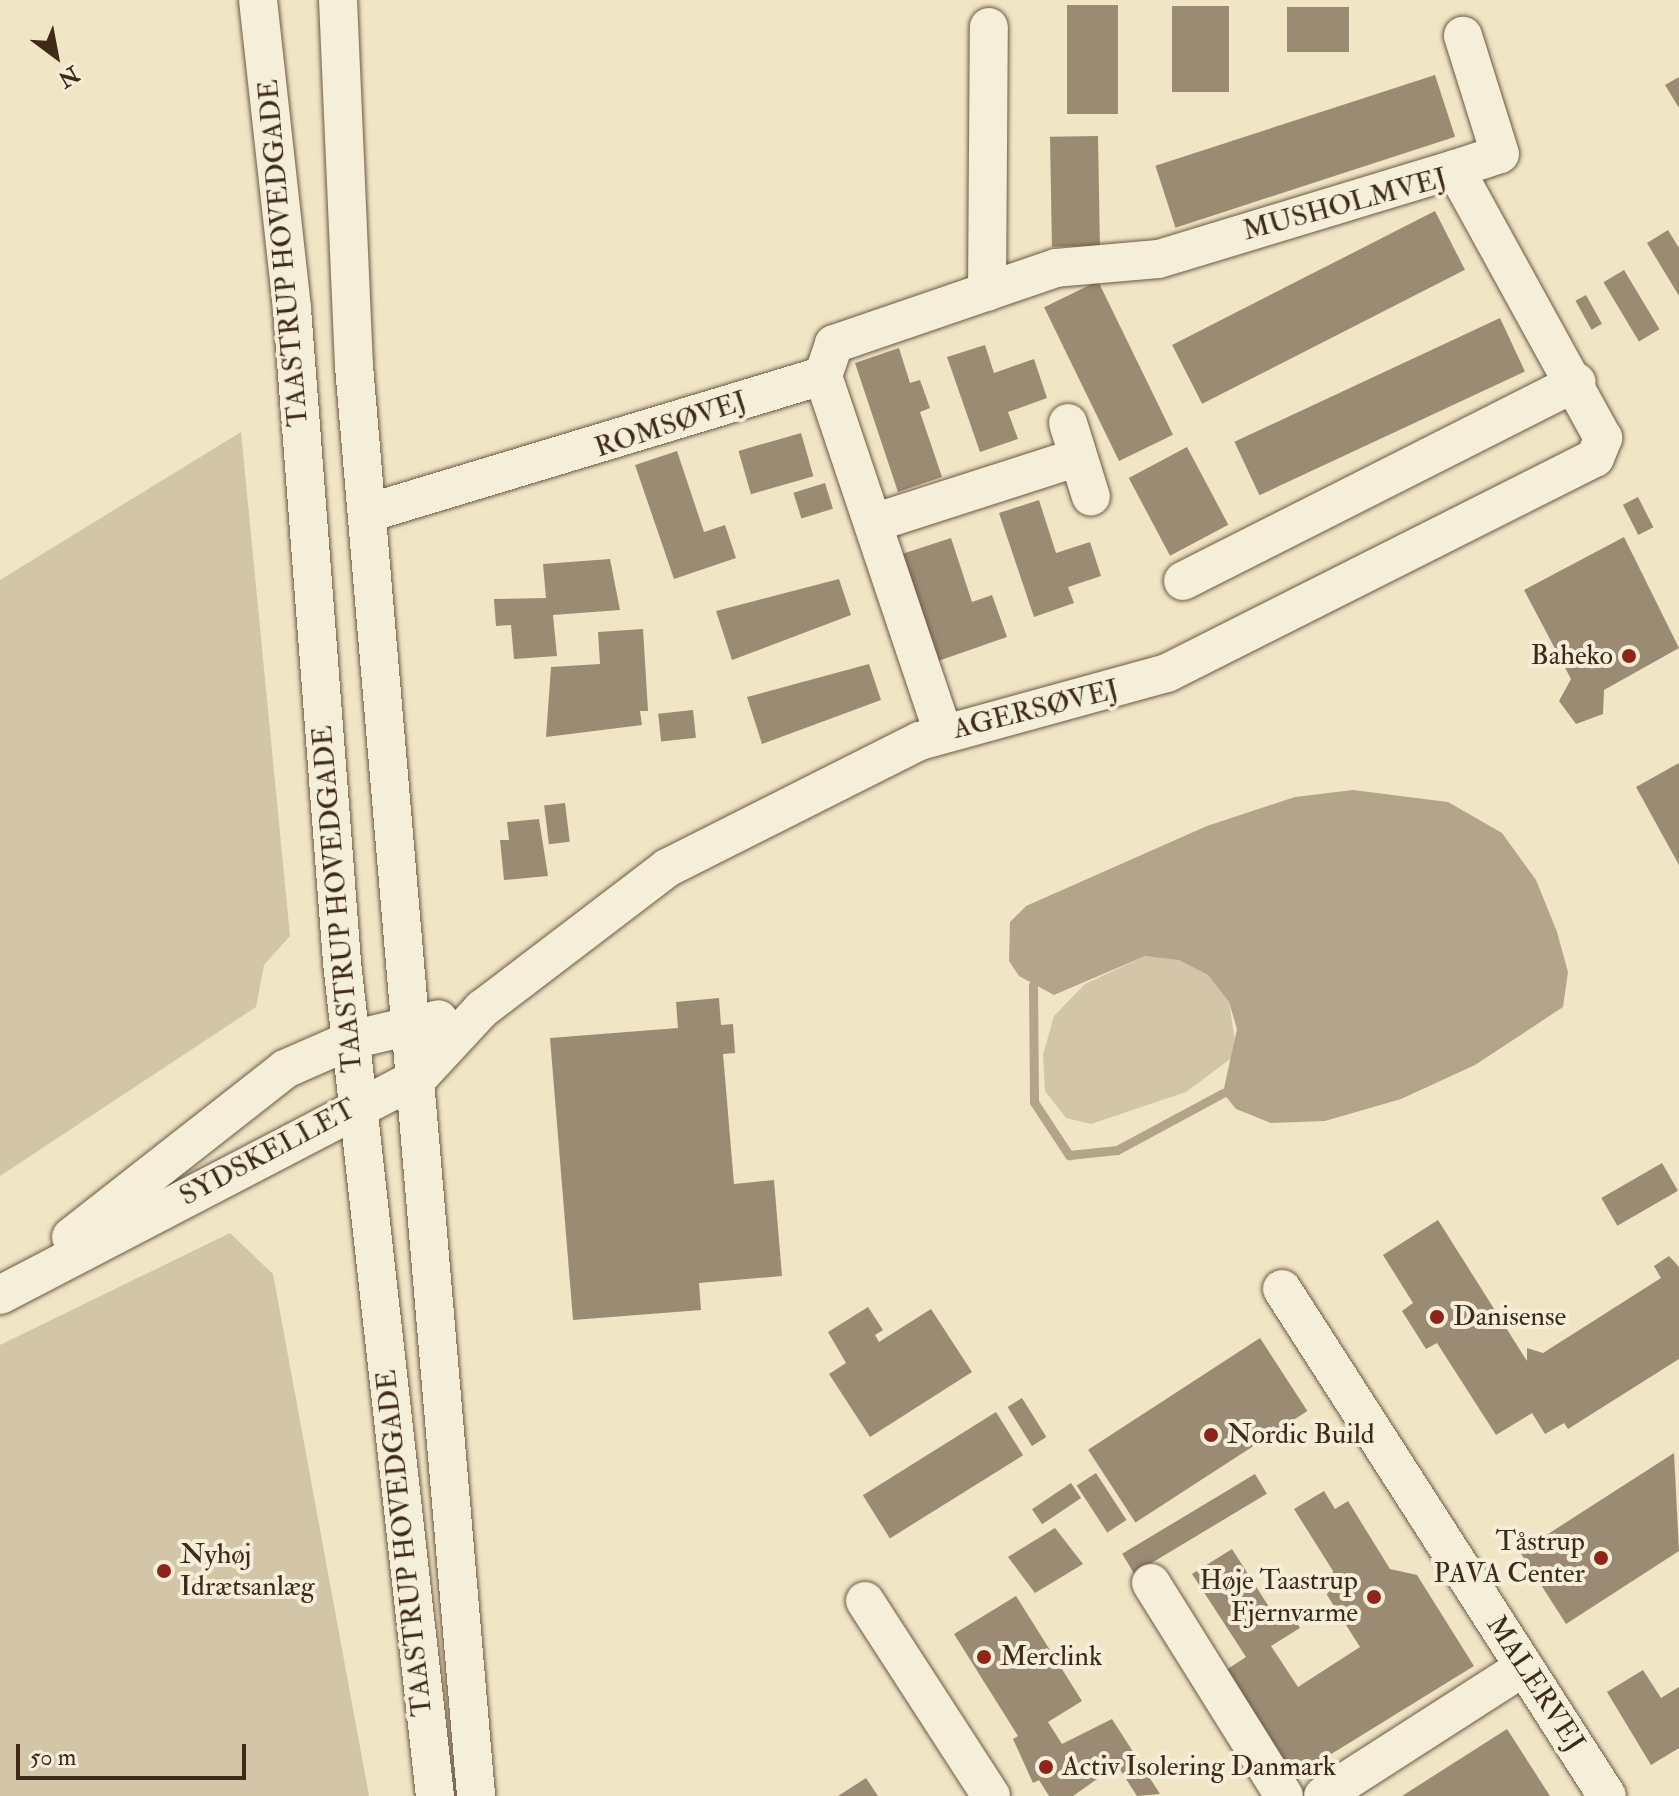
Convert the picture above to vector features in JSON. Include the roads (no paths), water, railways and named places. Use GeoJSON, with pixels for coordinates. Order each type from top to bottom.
{"type":"FeatureCollection","features":[{"type":"Feature","properties":{"kind":"street","name":"TAASTRUP HOVEDGADE"},"geometry":{"type":"LineString","coordinates":[[258,0],[289,277],[351,1040],[435,1796]]}},
{"type":"Feature","properties":{"kind":"street"},"geometry":{"type":"LineString","coordinates":[[313,0],[354,366]]}},
{"type":"Feature","properties":{"kind":"street","name":"TAASTRUP HOVEDGADE"},"geometry":{"type":"LineString","coordinates":[[338,0],[354,366],[419,1077],[476,1796]]}},
{"type":"Feature","properties":{"kind":"street"},"geometry":{"type":"LineString","coordinates":[[987,292],[989,27]]}},
{"type":"Feature","properties":{"kind":"street"},"geometry":{"type":"LineString","coordinates":[[1455,169],[1500,154],[1463,36]]}},
{"type":"Feature","properties":{"kind":"street","name":"MUSHOLMVEJ"},"geometry":{"type":"LineString","coordinates":[[823,376],[834,344],[1056,268],[1158,259],[1455,169],[1577,382],[1603,438]]}},
{"type":"Feature","properties":{"kind":"street"},"geometry":{"type":"LineString","coordinates":[[823,376],[943,732]]}},
{"type":"Feature","properties":{"kind":"street","name":"ROMSØVEJ"},"geometry":{"type":"LineString","coordinates":[[368,513],[823,376]]}},
{"type":"Feature","properties":{"kind":"street"},"geometry":{"type":"LineString","coordinates":[[1183,581],[1577,382]]}},
{"type":"Feature","properties":{"kind":"street","name":"AGERSØVEJ"},"geometry":{"type":"LineString","coordinates":[[482,1009],[667,868],[943,732],[1167,673],[1595,458],[1603,438]]}},
{"type":"Feature","properties":{"kind":"street"},"geometry":{"type":"LineString","coordinates":[[873,523],[1073,440],[1091,497]]}},
{"type":"Feature","properties":{"kind":"street","name":"SYDSKELLET"},"geometry":{"type":"LineString","coordinates":[[0,1294],[285,1069],[351,1040],[482,1009]]}},
{"type":"Feature","properties":{"kind":"street","name":"SYDSKELLET"},"geometry":{"type":"LineString","coordinates":[[0,1294],[419,1077],[482,1009]]}},
{"type":"Feature","properties":{"kind":"street","name":"MALERVEJ"},"geometry":{"type":"LineString","coordinates":[[1282,1289],[1607,1796]]}},
{"type":"Feature","properties":{"kind":"street"},"geometry":{"type":"LineString","coordinates":[[1151,1583],[1284,1796]]}},
{"type":"Feature","properties":{"kind":"street"},"geometry":{"type":"LineString","coordinates":[[865,1601],[991,1796]]}},
{"type":"Feature","properties":{"kind":"street"},"geometry":{"type":"LineString","coordinates":[[1323,1796],[1524,1667]]}},
{"type":"Feature","properties":{"kind":"waterway"},"geometry":{"type":"LineString","coordinates":[[1033,985],[1034,1102],[1069,1155],[1117,1150],[1223,1093]]}},
{"type":"Feature","properties":{"kind":"place","name":"Baheko"},"geometry":{"type":"Point","coordinates":[1629,656]}},
{"type":"Feature","properties":{"kind":"place","name":"Danisense"},"geometry":{"type":"Point","coordinates":[1437,1317]}},
{"type":"Feature","properties":{"kind":"place","name":"Nordic Build"},"geometry":{"type":"Point","coordinates":[1211,1435]}},
{"type":"Feature","properties":{"kind":"place","name":"Tåstrup PAVA Center"},"geometry":{"type":"Point","coordinates":[1601,1558]}},
{"type":"Feature","properties":{"kind":"place","name":"Nyhøj Idrætsanlæg"},"geometry":{"type":"Point","coordinates":[164,1571]}},
{"type":"Feature","properties":{"kind":"place","name":"Høje Taastrup Fjernvarme"},"geometry":{"type":"Point","coordinates":[1374,1597]}},
{"type":"Feature","properties":{"kind":"place","name":"Merclink"},"geometry":{"type":"Point","coordinates":[984,1657]}},
{"type":"Feature","properties":{"kind":"place","name":"Activ Isolering Danmark"},"geometry":{"type":"Point","coordinates":[1046,1767]}}]}
